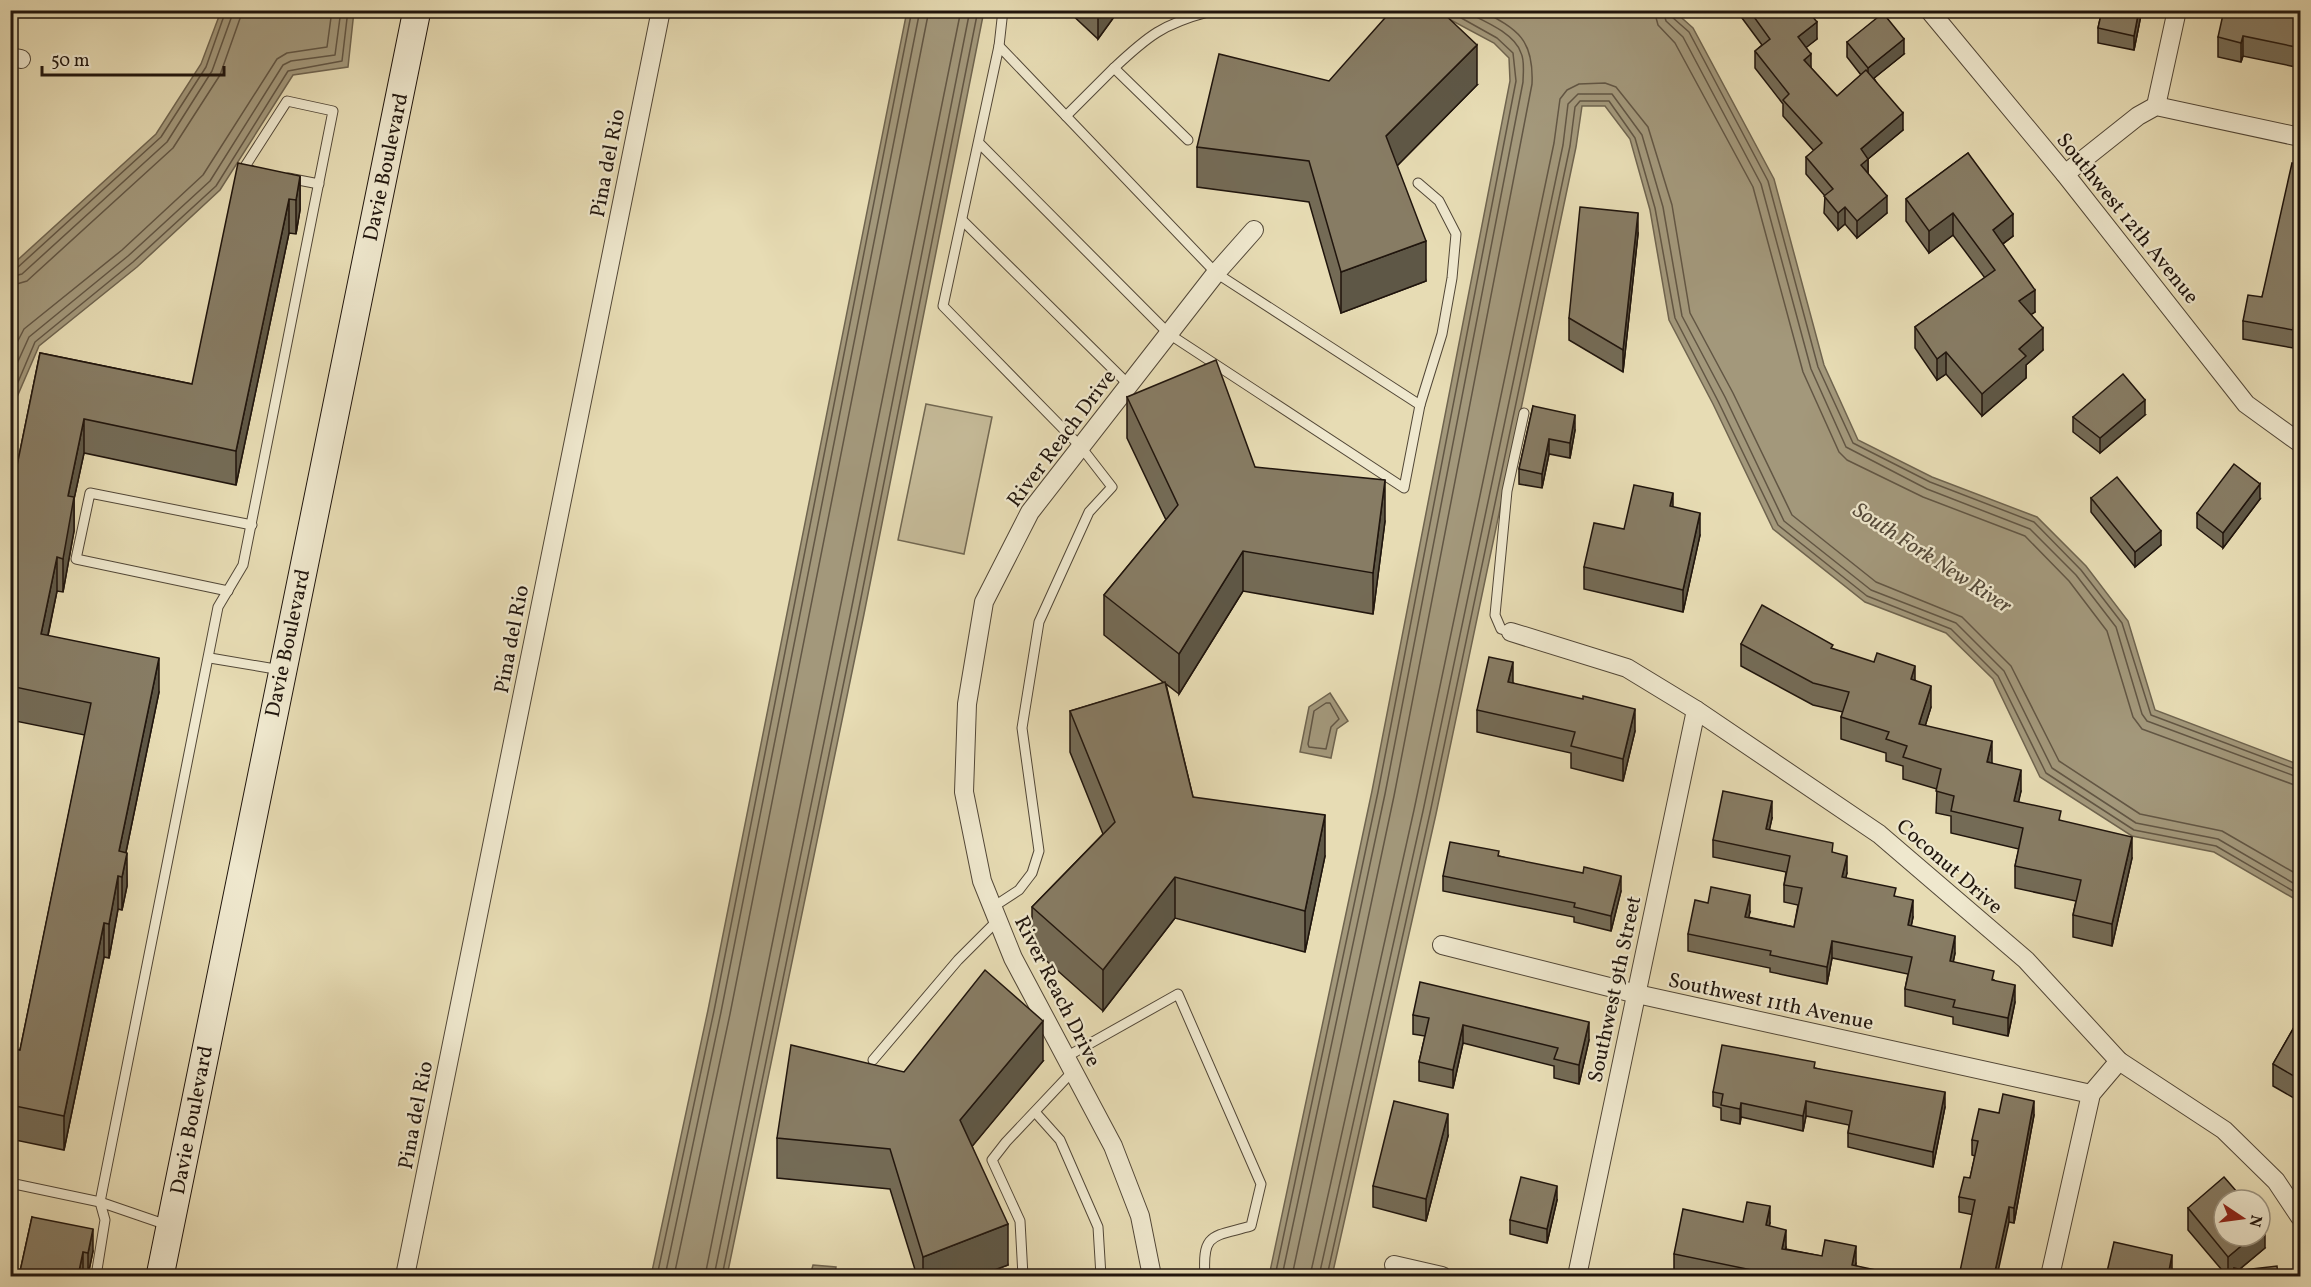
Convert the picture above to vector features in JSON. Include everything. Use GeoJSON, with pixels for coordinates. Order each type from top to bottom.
{"type":"FeatureCollection","features":[{"type":"Feature","properties":{"kind":"main road","name":"Davie Boulevard"},"geometry":{"type":"LineString","coordinates":[[160,1276],[417,10]]}},
{"type":"Feature","properties":{"kind":"street","name":"Pina del Rio"},"geometry":{"type":"LineString","coordinates":[[405,1276],[661,10]]}},
{"type":"Feature","properties":{"kind":"street","name":"Southwest 12th Avenue"},"geometry":{"type":"LineString","coordinates":[[1929,10],[2065,174],[2246,404],[2301,443]]}},
{"type":"Feature","properties":{"kind":"street"},"geometry":{"type":"LineString","coordinates":[[2156,106],[2177,10]]}},
{"type":"Feature","properties":{"kind":"street"},"geometry":{"type":"LineString","coordinates":[[2065,174],[2138,116],[2156,106],[2301,136]]}},
{"type":"Feature","properties":{"kind":"street","name":"River Reach Drive"},"geometry":{"type":"LineString","coordinates":[[1152,1276],[1136,1206],[1113,1146],[1012,958],[982,881],[964,792],[967,704],[984,602],[1030,512],[1216,273],[1254,230]]}},
{"type":"Feature","properties":{"kind":"street","name":"Coconut Drive"},"geometry":{"type":"LineString","coordinates":[[1511,632],[1627,668],[1696,710],[1879,834],[2026,960],[2119,1061],[2224,1130],[2276,1181],[2301,1217]]}},
{"type":"Feature","properties":{"kind":"street","name":"Southwest 9th Street"},"geometry":{"type":"LineString","coordinates":[[1576,1276],[1696,710]]}},
{"type":"Feature","properties":{"kind":"street","name":"Southwest 11th Avenue"},"geometry":{"type":"LineString","coordinates":[[1442,945],[1636,994],[2091,1094]]}},
{"type":"Feature","properties":{"kind":"street"},"geometry":{"type":"LineString","coordinates":[[2050,1276],[2091,1094],[2119,1061]]}},
{"type":"Feature","properties":{"kind":"street"},"geometry":{"type":"LineString","coordinates":[[1394,1265],[1442,1276]]}},
{"type":"Feature","properties":{"kind":"lane"},"geometry":{"type":"LineString","coordinates":[[873,1060],[1032,873],[1039,851],[1022,728],[1039,622],[1089,512],[1112,487],[1080,447],[944,306],[999,46],[1003,10]]}},
{"type":"Feature","properties":{"kind":"lane"},"geometry":{"type":"LineString","coordinates":[[1066,116],[1148,36],[1170,23],[1208,12]]}},
{"type":"Feature","properties":{"kind":"lane"},"geometry":{"type":"LineString","coordinates":[[999,46],[1216,273],[1420,405]]}},
{"type":"Feature","properties":{"kind":"lane"},"geometry":{"type":"LineString","coordinates":[[1114,68],[1188,140]]}},
{"type":"Feature","properties":{"kind":"lane"},"geometry":{"type":"LineString","coordinates":[[96,1276],[105,1220],[100,1202],[153,924],[210,658],[218,607],[243,565],[252,525],[333,111],[287,101],[244,168],[265,173]]}},
{"type":"Feature","properties":{"kind":"lane"},"geometry":{"type":"LineString","coordinates":[[979,143],[1169,334],[1404,488],[1420,405],[1442,334],[1452,278],[1456,234],[1439,201],[1418,183]]}},
{"type":"Feature","properties":{"kind":"lane"},"geometry":{"type":"LineString","coordinates":[[276,175],[319,184]]}},
{"type":"Feature","properties":{"kind":"lane"},"geometry":{"type":"LineString","coordinates":[[962,220],[1129,385]]}},
{"type":"Feature","properties":{"kind":"lane"},"geometry":{"type":"LineString","coordinates":[[1511,632],[1501,629],[1495,615],[1507,491],[1524,412]]}},
{"type":"Feature","properties":{"kind":"lane"},"geometry":{"type":"LineString","coordinates":[[228,591],[76,559],[90,493],[252,525]]}},
{"type":"Feature","properties":{"kind":"lane"},"geometry":{"type":"LineString","coordinates":[[210,658],[282,670]]}},
{"type":"Feature","properties":{"kind":"lane"},"geometry":{"type":"LineString","coordinates":[[1023,1276],[1020,1221],[992,1160],[1035,1112],[1069,1064],[1178,994],[1261,1184],[1251,1226],[1211,1238],[1203,1250],[1204,1276]]}},
{"type":"Feature","properties":{"kind":"lane"},"geometry":{"type":"LineString","coordinates":[[1035,1112],[1060,1140],[1098,1227],[1101,1276]]}},
{"type":"Feature","properties":{"kind":"lane"},"geometry":{"type":"LineString","coordinates":[[10,1183],[100,1202],[170,1226]]}},
{"type":"Feature","properties":{"kind":"shaded area"},"geometry":{"type":"Polygon","coordinates":[[[926,404],[992,417],[964,554],[898,540],[926,404]]]}},
{"type":"Feature","properties":{"kind":"water"},"geometry":{"type":"Polygon","coordinates":[[[221,11],[354,11],[348,67],[293,75],[220,190],[137,267],[39,346],[17,397],[11,431],[11,266],[156,134],[201,64],[221,11]]]}},
{"type":"Feature","properties":{"kind":"water"},"geometry":{"type":"Polygon","coordinates":[[[907,11],[984,11],[864,614],[727,1276],[651,1276],[708,1010],[907,11]]]}},
{"type":"Feature","properties":{"kind":"water","name":"South Fork New River"},"geometry":{"type":"Polygon","coordinates":[[[1434,11],[1674,11],[1693,28],[1774,179],[1824,365],[1858,440],[1932,477],[2037,517],[2086,566],[2128,621],[2155,710],[2300,765],[2300,902],[2214,852],[2132,836],[2040,777],[1993,679],[1946,633],[1865,602],[1773,529],[1713,404],[1669,320],[1650,210],[1630,139],[1605,106],[1582,106],[1576,147],[1436,814],[1332,1276],[1269,1276],[1372,791],[1510,81],[1509,58],[1494,43],[1434,11]]]}},
{"type":"Feature","properties":{"kind":"water"},"geometry":{"type":"Polygon","coordinates":[[[1330,693],[1348,721],[1337,729],[1331,758],[1300,752],[1309,707],[1330,693]]]}},
{"type":"Feature","properties":{"kind":"water"},"geometry":{"type":"Polygon","coordinates":[[[813,1265],[836,1267],[835,1276],[810,1276],[813,1265]]]}},
{"type":"Feature","properties":{"kind":"building"},"geometry":{"type":"Polygon","coordinates":[[[1392,10],[1440,10],[1477,45],[1386,136],[1426,241],[1341,272],[1309,161],[1197,147],[1219,54],[1329,81],[1392,10]]]}},
{"type":"Feature","properties":{"kind":"building"},"geometry":{"type":"Polygon","coordinates":[[[1749,10],[1807,10],[1817,22],[1798,37],[1811,54],[1804,60],[1837,96],[1866,70],[1903,113],[1861,149],[1868,159],[1861,165],[1887,196],[1857,221],[1845,207],[1838,213],[1824,196],[1833,189],[1806,157],[1822,143],[1783,100],[1789,94],[1755,51],[1770,39],[1749,10]]]}},
{"type":"Feature","properties":{"kind":"building"},"geometry":{"type":"Polygon","coordinates":[[[2102,10],[2139,10],[2134,36],[2098,28],[2102,10]]]}},
{"type":"Feature","properties":{"kind":"building"},"geometry":{"type":"Polygon","coordinates":[[[2224,10],[2301,10],[2301,26],[2296,47],[2243,36],[2241,43],[2218,37],[2224,10]]]}},
{"type":"Feature","properties":{"kind":"building"},"geometry":{"type":"Polygon","coordinates":[[[1883,13],[1904,39],[1868,68],[1847,42],[1883,13]]]}},
{"type":"Feature","properties":{"kind":"building"},"geometry":{"type":"Polygon","coordinates":[[[1968,153],[2013,214],[1993,230],[2035,290],[2019,301],[2043,328],[2019,349],[2026,356],[1982,394],[1946,352],[1937,359],[1915,327],[1995,270],[1953,213],[1929,231],[1906,199],[1968,153]]]}},
{"type":"Feature","properties":{"kind":"building"},"geometry":{"type":"Polygon","coordinates":[[[238,163],[300,176],[296,200],[289,199],[236,451],[84,419],[68,496],[74,497],[63,559],[57,557],[41,634],[159,658],[119,851],[127,853],[122,877],[118,876],[109,924],[104,923],[64,1116],[10,1105],[10,1048],[20,1050],[91,703],[10,686],[10,500],[40,353],[192,384],[238,163]]]}},
{"type":"Feature","properties":{"kind":"building"},"geometry":{"type":"Polygon","coordinates":[[[2292,163],[2301,165],[2301,283],[2293,330],[2243,321],[2248,295],[2262,297],[2292,163]]]}},
{"type":"Feature","properties":{"kind":"building"},"geometry":{"type":"Polygon","coordinates":[[[1580,207],[1638,213],[1623,350],[1569,318],[1580,207]]]}},
{"type":"Feature","properties":{"kind":"building"},"geometry":{"type":"Polygon","coordinates":[[[1216,360],[1255,467],[1385,480],[1373,573],[1243,551],[1179,654],[1104,595],[1178,505],[1127,397],[1216,360]]]}},
{"type":"Feature","properties":{"kind":"building"},"geometry":{"type":"Polygon","coordinates":[[[2123,374],[2145,400],[2100,438],[2073,417],[2123,374]]]}},
{"type":"Feature","properties":{"kind":"building"},"geometry":{"type":"Polygon","coordinates":[[[1533,406],[1575,415],[1570,443],[1549,439],[1542,474],[1519,469],[1533,406]]]}},
{"type":"Feature","properties":{"kind":"building"},"geometry":{"type":"Polygon","coordinates":[[[2234,464],[2260,484],[2223,533],[2197,513],[2234,464]]]}},
{"type":"Feature","properties":{"kind":"building"},"geometry":{"type":"Polygon","coordinates":[[[2117,477],[2161,531],[2135,552],[2091,498],[2117,477]]]}},
{"type":"Feature","properties":{"kind":"building"},"geometry":{"type":"Polygon","coordinates":[[[1634,485],[1673,493],[1670,506],[1700,513],[1683,590],[1584,567],[1594,523],[1624,529],[1634,485]]]}},
{"type":"Feature","properties":{"kind":"building"},"geometry":{"type":"Polygon","coordinates":[[[1762,605],[1833,645],[1831,648],[1874,662],[1877,653],[1915,666],[1911,679],[1931,686],[1919,724],[1992,741],[1987,762],[2021,770],[2014,801],[2061,811],[2059,820],[2132,837],[2112,924],[2073,915],[2081,880],[2015,866],[2023,828],[1951,811],[1954,796],[1936,791],[1941,769],[1903,757],[1907,746],[1886,739],[1889,732],[1841,717],[1849,692],[1813,683],[1741,644],[1762,605]]]}},
{"type":"Feature","properties":{"kind":"building"},"geometry":{"type":"Polygon","coordinates":[[[1489,657],[1513,662],[1508,682],[1583,699],[1583,696],[1635,709],[1623,759],[1571,746],[1575,732],[1477,710],[1489,657]]]}},
{"type":"Feature","properties":{"kind":"building"},"geometry":{"type":"Polygon","coordinates":[[[1165,682],[1193,797],[1325,815],[1305,911],[1175,877],[1103,970],[1032,907],[1115,822],[1070,711],[1165,682]]]}},
{"type":"Feature","properties":{"kind":"building"},"geometry":{"type":"Polygon","coordinates":[[[1723,791],[1772,801],[1766,829],[1833,843],[1832,852],[1847,856],[1842,877],[1896,888],[1894,896],[1913,900],[1908,925],[1955,936],[1950,961],[1994,971],[1992,980],[2015,985],[2008,1018],[1953,1007],[1955,1000],[1905,989],[1912,957],[1832,941],[1827,967],[1770,955],[1771,951],[1688,934],[1695,900],[1708,903],[1711,887],[1750,895],[1745,917],[1794,927],[1802,888],[1784,885],[1790,856],[1713,840],[1723,791]]]}},
{"type":"Feature","properties":{"kind":"building"},"geometry":{"type":"Polygon","coordinates":[[[1450,842],[1499,851],[1498,856],[1583,873],[1584,867],[1621,876],[1611,916],[1574,907],[1575,903],[1443,876],[1450,842]]]}},
{"type":"Feature","properties":{"kind":"building"},"geometry":{"type":"Polygon","coordinates":[[[985,970],[1043,1021],[960,1120],[1008,1224],[923,1257],[890,1149],[777,1138],[791,1045],[904,1072],[985,970]]]}},
{"type":"Feature","properties":{"kind":"building"},"geometry":{"type":"Polygon","coordinates":[[[1420,982],[1589,1022],[1579,1065],[1554,1059],[1558,1048],[1463,1025],[1453,1070],[1419,1062],[1429,1018],[1413,1015],[1420,982]]]}},
{"type":"Feature","properties":{"kind":"building"},"geometry":{"type":"Polygon","coordinates":[[[2301,1015],[2301,1077],[2299,1079],[2273,1064],[2301,1015]]]}},
{"type":"Feature","properties":{"kind":"building"},"geometry":{"type":"Polygon","coordinates":[[[1722,1045],[1815,1062],[1814,1068],[1945,1092],[1933,1152],[1848,1133],[1852,1111],[1806,1101],[1803,1116],[1741,1103],[1740,1109],[1721,1105],[1723,1094],[1713,1092],[1722,1045]]]}},
{"type":"Feature","properties":{"kind":"building"},"geometry":{"type":"Polygon","coordinates":[[[2003,1094],[2034,1101],[2014,1208],[2009,1207],[1994,1276],[1959,1276],[1975,1200],[1959,1197],[1964,1177],[1970,1178],[1978,1141],[1972,1140],[1979,1109],[1999,1113],[2003,1094]]]}},
{"type":"Feature","properties":{"kind":"building"},"geometry":{"type":"Polygon","coordinates":[[[1394,1101],[1448,1114],[1426,1199],[1373,1186],[1394,1101]]]}},
{"type":"Feature","properties":{"kind":"building"},"geometry":{"type":"Polygon","coordinates":[[[1521,1177],[1557,1186],[1547,1229],[1510,1220],[1521,1177]]]}},
{"type":"Feature","properties":{"kind":"building"},"geometry":{"type":"Polygon","coordinates":[[[2224,1177],[2234,1188],[2212,1188],[2212,1237],[2188,1208],[2224,1177]]]}},
{"type":"Feature","properties":{"kind":"building"},"geometry":{"type":"Polygon","coordinates":[[[1747,1202],[1770,1206],[1766,1225],[1786,1230],[1782,1249],[1822,1256],[1825,1240],[1856,1246],[1852,1265],[1890,1273],[1889,1276],[1751,1276],[1752,1270],[1674,1254],[1683,1209],[1743,1222],[1747,1202]]]}},
{"type":"Feature","properties":{"kind":"building"},"geometry":{"type":"Polygon","coordinates":[[[32,1217],[93,1229],[88,1253],[83,1252],[78,1276],[19,1276],[32,1217]]]}},
{"type":"Feature","properties":{"kind":"building"},"geometry":{"type":"Polygon","coordinates":[[[2114,1242],[2172,1255],[2168,1276],[2141,1272],[2140,1276],[2106,1276],[2114,1242]]]}},
{"type":"Feature","properties":{"kind":"building"},"geometry":{"type":"Polygon","coordinates":[[[2221,1248],[2239,1248],[2228,1257],[2221,1248]]]}},
{"type":"Feature","properties":{"kind":"building"},"geometry":{"type":"Polygon","coordinates":[[[2277,1266],[2278,1276],[2235,1276],[2234,1268],[2243,1270],[2277,1266]]]}}]}
